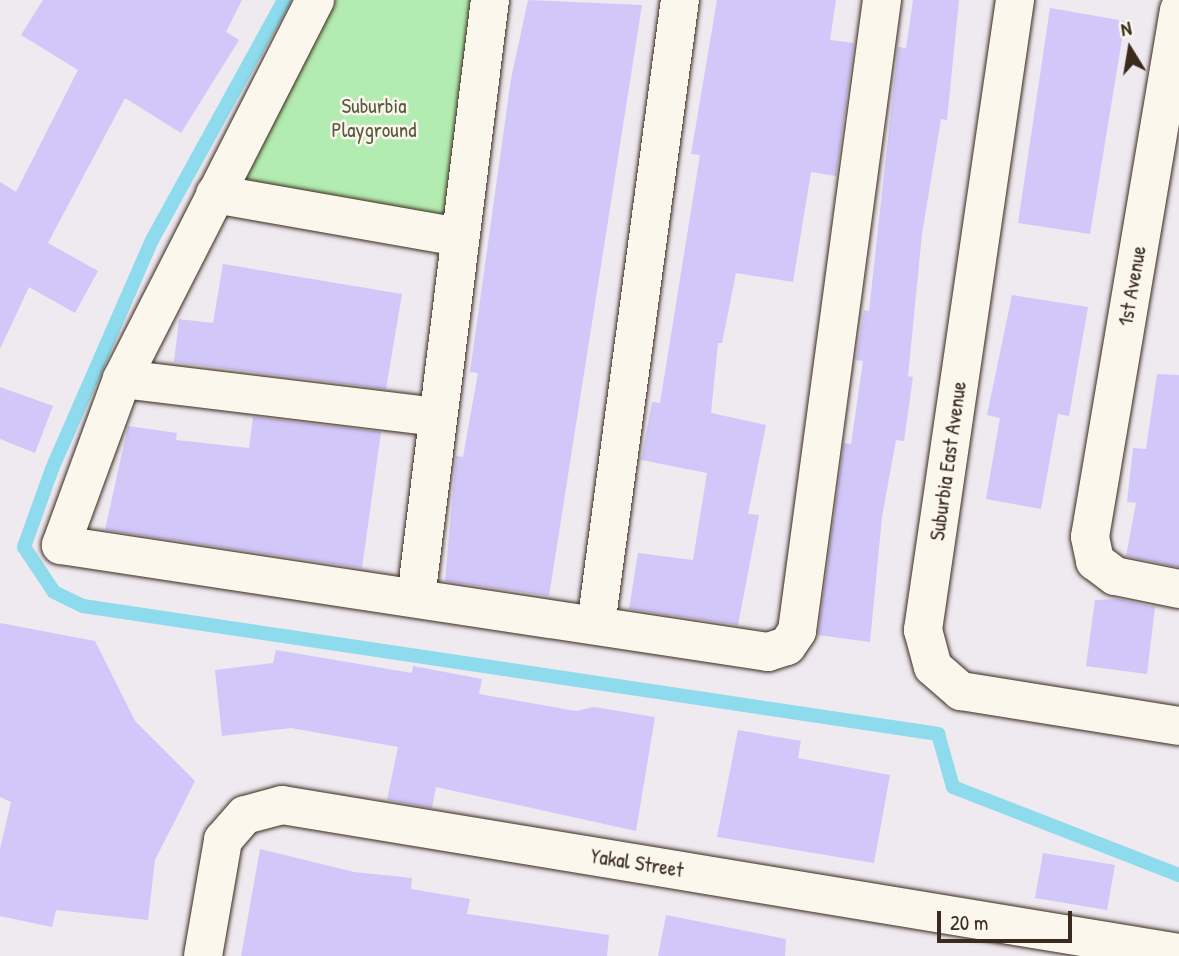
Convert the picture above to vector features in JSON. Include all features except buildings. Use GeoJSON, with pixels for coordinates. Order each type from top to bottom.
{"type":"FeatureCollection","features":[{"type":"Feature","properties":{"kind":"street"},"geometry":{"type":"LineString","coordinates":[[316,0],[122,379],[61,545],[768,652],[786,646],[797,632],[882,0]]}},
{"type":"Feature","properties":{"kind":"street"},"geometry":{"type":"LineString","coordinates":[[416,598],[490,0]]}},
{"type":"Feature","properties":{"kind":"street"},"geometry":{"type":"LineString","coordinates":[[596,625],[680,0]]}},
{"type":"Feature","properties":{"kind":"street","name":"Suburbia East Avenue"},"geometry":{"type":"LineString","coordinates":[[1015,0],[923,630],[933,667],[961,691],[1179,726]]}},
{"type":"Feature","properties":{"kind":"street","name":"1st Avenue"},"geometry":{"type":"LineString","coordinates":[[1179,10],[1090,537],[1095,561],[1115,576],[1179,589]]}},
{"type":"Feature","properties":{"kind":"street"},"geometry":{"type":"LineString","coordinates":[[215,194],[460,237]]}},
{"type":"Feature","properties":{"kind":"street"},"geometry":{"type":"LineString","coordinates":[[122,379],[438,417]]}},
{"type":"Feature","properties":{"kind":"street","name":"Yakal Street"},"geometry":{"type":"LineString","coordinates":[[203,956],[223,840],[245,815],[282,805],[1179,953]]}},
{"type":"Feature","properties":{"kind":"green space","name":"Suburbia Playground"},"geometry":{"type":"Polygon","coordinates":[[[336,0],[481,0],[451,224],[240,183],[336,0]]]}},
{"type":"Feature","properties":{"kind":"waterway"},"geometry":{"type":"LineString","coordinates":[[284,0],[152,240],[52,469],[24,547],[54,592],[83,606],[938,734],[953,787],[1179,875]]}}]}
